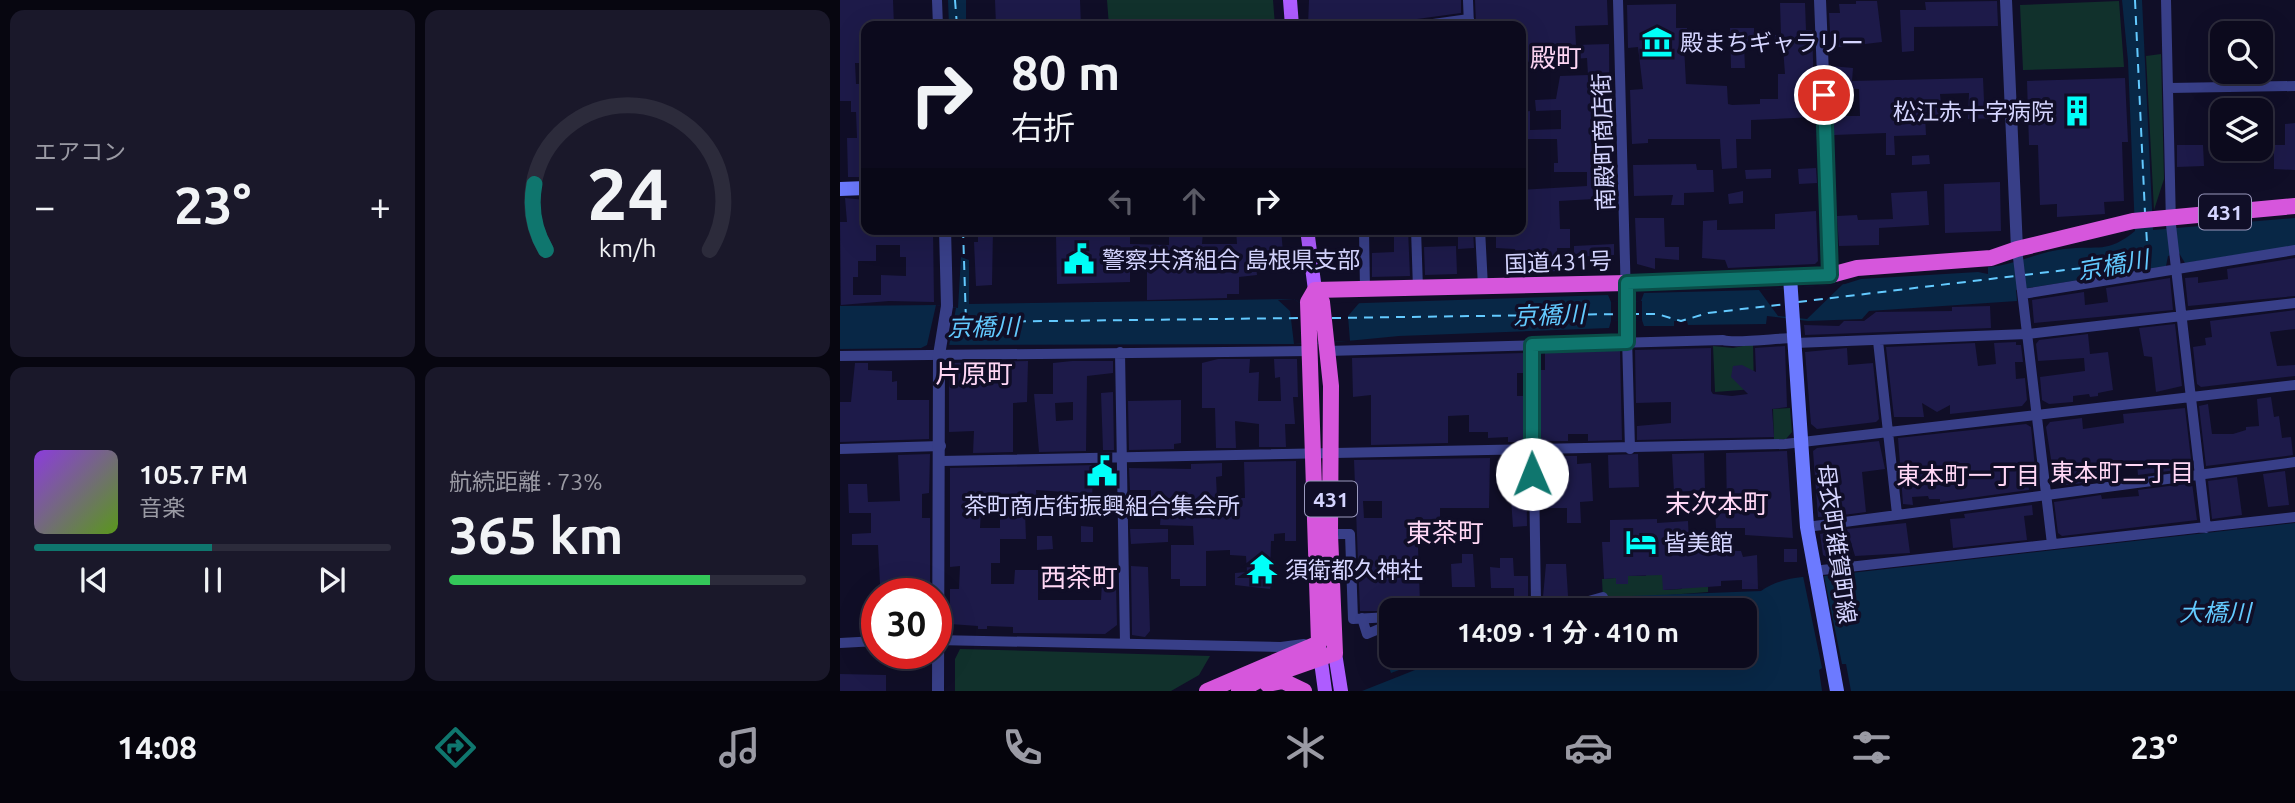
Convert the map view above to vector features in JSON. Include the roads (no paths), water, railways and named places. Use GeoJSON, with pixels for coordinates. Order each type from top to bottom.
{"type":"FeatureCollection","features":[{"type":"Feature","properties":{"kind":"highway","name":"431"},"geometry":{"type":"LineString","coordinates":[[2165,220],[2295,206]]}},
{"type":"Feature","properties":{"kind":"highway","name":"国道431号"},"geometry":{"type":"LineString","coordinates":[[1315,298],[1366,290],[1483,287],[1627,292],[1790,282],[1857,268],[1991,258],[2133,221],[2165,220]]}},
{"type":"Feature","properties":{"kind":"highway","name":"431"},"geometry":{"type":"LineString","coordinates":[[1315,298],[1323,453],[1325,651]]}},
{"type":"Feature","properties":{"kind":"highway","name":"431"},"geometry":{"type":"LineString","coordinates":[[1323,453],[1330,534],[1325,651]]}},
{"type":"Feature","properties":{"kind":"highway"},"geometry":{"type":"LineString","coordinates":[[1207,691],[1325,651]]}},
{"type":"Feature","properties":{"kind":"highway"},"geometry":{"type":"LineString","coordinates":[[1239,691],[1325,651]]}},
{"type":"Feature","properties":{"kind":"highway"},"geometry":{"type":"LineString","coordinates":[[1239,691],[1283,681],[1304,691]]}},
{"type":"Feature","properties":{"kind":"main road"},"geometry":{"type":"LineString","coordinates":[[1290,0],[1292,21]]}},
{"type":"Feature","properties":{"kind":"main road"},"geometry":{"type":"LineString","coordinates":[[840,189],[861,188]]}},
{"type":"Feature","properties":{"kind":"main road"},"geometry":{"type":"LineString","coordinates":[[1308,235],[1315,298]]}},
{"type":"Feature","properties":{"kind":"main road","name":"母衣町雑賀町線"},"geometry":{"type":"LineString","coordinates":[[1790,282],[1807,527],[1837,691]]}},
{"type":"Feature","properties":{"kind":"main road"},"geometry":{"type":"LineString","coordinates":[[1325,651],[1325,691]]}},
{"type":"Feature","properties":{"kind":"main road"},"geometry":{"type":"LineString","coordinates":[[1325,651],[1342,691]]}},
{"type":"Feature","properties":{"kind":"street"},"geometry":{"type":"LineString","coordinates":[[937,0],[938,21]]}},
{"type":"Feature","properties":{"kind":"street"},"geometry":{"type":"LineString","coordinates":[[1468,0],[1469,21]]}},
{"type":"Feature","properties":{"kind":"street","name":"南殿町商店街"},"geometry":{"type":"LineString","coordinates":[[1618,0],[1630,449]]}},
{"type":"Feature","properties":{"kind":"street"},"geometry":{"type":"LineString","coordinates":[[1820,0],[1830,275]]}},
{"type":"Feature","properties":{"kind":"street"},"geometry":{"type":"LineString","coordinates":[[2006,0],[2018,251],[2052,544]]}},
{"type":"Feature","properties":{"kind":"street"},"geometry":{"type":"LineString","coordinates":[[2166,0],[2169,88],[2165,220],[2175,263],[2206,528]]}},
{"type":"Feature","properties":{"kind":"street"},"geometry":{"type":"LineString","coordinates":[[2169,88],[2295,86]]}},
{"type":"Feature","properties":{"kind":"street"},"geometry":{"type":"LineString","coordinates":[[938,578],[941,461],[939,352],[947,306],[945,235]]}},
{"type":"Feature","properties":{"kind":"street"},"geometry":{"type":"LineString","coordinates":[[1364,235],[1366,290]]}},
{"type":"Feature","properties":{"kind":"street"},"geometry":{"type":"LineString","coordinates":[[1416,235],[1418,289]]}},
{"type":"Feature","properties":{"kind":"street"},"geometry":{"type":"LineString","coordinates":[[1480,235],[1483,287]]}},
{"type":"Feature","properties":{"kind":"street"},"geometry":{"type":"LineString","coordinates":[[2023,292],[2175,263],[2295,250]]}},
{"type":"Feature","properties":{"kind":"street"},"geometry":{"type":"LineString","coordinates":[[840,356],[939,352],[1120,352],[1723,340],[1735,343],[1743,339],[1794,335],[1878,341],[2027,334],[2295,303]]}},
{"type":"Feature","properties":{"kind":"street"},"geometry":{"type":"LineString","coordinates":[[1878,341],[1897,514]]}},
{"type":"Feature","properties":{"kind":"street"},"geometry":{"type":"LineString","coordinates":[[1532,345],[1531,451],[1536,598]]}},
{"type":"Feature","properties":{"kind":"street"},"geometry":{"type":"LineString","coordinates":[[1120,352],[1125,643]]}},
{"type":"Feature","properties":{"kind":"street"},"geometry":{"type":"LineString","coordinates":[[941,461],[1630,449],[1801,443],[2295,385]]}},
{"type":"Feature","properties":{"kind":"street"},"geometry":{"type":"LineString","coordinates":[[840,449],[941,446]]}},
{"type":"Feature","properties":{"kind":"street"},"geometry":{"type":"LineString","coordinates":[[1807,527],[2295,462]]}},
{"type":"Feature","properties":{"kind":"street"},"geometry":{"type":"LineString","coordinates":[[1814,575],[2052,544],[2295,517]]}},
{"type":"Feature","properties":{"kind":"street"},"geometry":{"type":"LineString","coordinates":[[1330,534],[1350,534],[1353,619],[1379,617]]}},
{"type":"Feature","properties":{"kind":"street"},"geometry":{"type":"LineString","coordinates":[[1362,618],[1367,634],[1379,629]]}},
{"type":"Feature","properties":{"kind":"street"},"geometry":{"type":"LineString","coordinates":[[952,640],[1281,647],[1325,651]]}},
{"type":"Feature","properties":{"kind":"street"},"geometry":{"type":"LineString","coordinates":[[840,643],[861,642]]}},
{"type":"Feature","properties":{"kind":"street"},"geometry":{"type":"LineString","coordinates":[[938,669],[938,691]]}},
{"type":"Feature","properties":{"kind":"water"},"geometry":{"type":"Polygon","coordinates":[[[948,0],[966,0],[966,21],[949,21],[948,0]]]}},
{"type":"Feature","properties":{"kind":"water","name":"京橋川"},"geometry":{"type":"Polygon","coordinates":[[[2122,0],[2142,0],[2153,230],[2295,218],[2295,246],[2185,263],[2179,253],[2168,256],[2166,266],[2016,290],[2017,301],[1869,311],[1862,319],[1808,321],[1767,316],[1766,324],[1688,325],[1687,321],[1674,321],[1674,326],[1644,326],[1642,320],[1611,321],[1609,328],[1399,336],[1316,344],[927,345],[921,348],[840,349],[840,306],[936,305],[958,308],[961,257],[969,260],[969,304],[1294,299],[1303,305],[1608,295],[1611,302],[1641,301],[1644,293],[1759,290],[1845,284],[1861,279],[1978,272],[1988,274],[1988,267],[2054,251],[2109,246],[2135,231],[2128,61],[2122,0]]]}},
{"type":"Feature","properties":{"kind":"water","name":"大橋川"},"geometry":{"type":"Polygon","coordinates":[[[2295,523],[2295,691],[1362,691],[1420,668],[1757,668],[1757,598],[1621,598],[1761,591],[1775,583],[1799,577],[2295,523]]]}},
{"type":"Feature","properties":{"kind":"water","name":"大橋川"},"geometry":{"type":"Polygon","coordinates":[[[1389,668],[1404,668],[1391,673],[1389,668]]]}},
{"type":"Feature","properties":{"kind":"place","name":"殿まちギャラリー"},"geometry":{"type":"Point","coordinates":[1657,42]}},
{"type":"Feature","properties":{"kind":"place","name":"松江赤十字病院"},"geometry":{"type":"Point","coordinates":[2077,111]}},
{"type":"Feature","properties":{"kind":"place","name":"警察共済組合 島根県支部"},"geometry":{"type":"Point","coordinates":[1079,259]}},
{"type":"Feature","properties":{"kind":"place","name":"茶町商店街振興組合集会所"},"geometry":{"type":"Point","coordinates":[1102,471]}},
{"type":"Feature","properties":{"kind":"place","name":"皆美館"},"geometry":{"type":"Point","coordinates":[1641,542]}},
{"type":"Feature","properties":{"kind":"place","name":"須衛都久神社"},"geometry":{"type":"Point","coordinates":[1262,569]}},
{"type":"Feature","properties":{"kind":"district","name":"殿町"},"geometry":{"type":"Point","coordinates":[1556,57]}},
{"type":"Feature","properties":{"kind":"district","name":"片原町"},"geometry":{"type":"Point","coordinates":[974,373]}},
{"type":"Feature","properties":{"kind":"district","name":"東本町二丁目"},"geometry":{"type":"Point","coordinates":[2122,472]}},
{"type":"Feature","properties":{"kind":"district","name":"東本町一丁目"},"geometry":{"type":"Point","coordinates":[1968,475]}},
{"type":"Feature","properties":{"kind":"district","name":"末次本町"},"geometry":{"type":"Point","coordinates":[1717,503]}},
{"type":"Feature","properties":{"kind":"district","name":"東茶町"},"geometry":{"type":"Point","coordinates":[1445,532]}},
{"type":"Feature","properties":{"kind":"district","name":"西茶町"},"geometry":{"type":"Point","coordinates":[1079,577]}}]}
